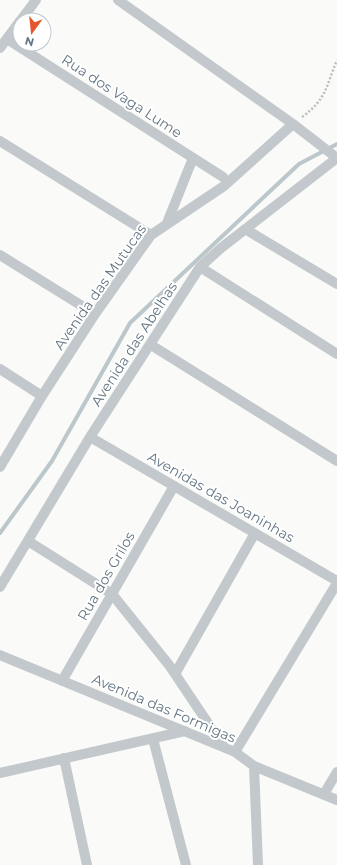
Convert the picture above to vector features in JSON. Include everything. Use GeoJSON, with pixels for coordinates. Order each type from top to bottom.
{"type":"FeatureCollection","features":[{"type":"Feature","properties":{"kind":"street"},"geometry":{"type":"LineString","coordinates":[[27,12],[36,0]]}},
{"type":"Feature","properties":{"kind":"street"},"geometry":{"type":"LineString","coordinates":[[118,0],[293,124],[335,156]]}},
{"type":"Feature","properties":{"kind":"street"},"geometry":{"type":"LineString","coordinates":[[0,48],[12,32]]}},
{"type":"Feature","properties":{"kind":"street","name":"Rua dos Vaga Lume"},"geometry":{"type":"LineString","coordinates":[[7,39],[223,177]]}},
{"type":"Feature","properties":{"kind":"street","name":"Avenida das Mutucas"},"geometry":{"type":"LineString","coordinates":[[0,467],[42,396],[95,314],[151,235],[224,186],[293,124]]}},
{"type":"Feature","properties":{"kind":"street"},"geometry":{"type":"LineString","coordinates":[[0,141],[151,235]]}},
{"type":"Feature","properties":{"kind":"street","name":"Avenida das Abelhas"},"geometry":{"type":"LineString","coordinates":[[0,587],[90,437],[151,345],[200,267],[335,156]]}},
{"type":"Feature","properties":{"kind":"street"},"geometry":{"type":"LineString","coordinates":[[167,223],[194,158]]}},
{"type":"Feature","properties":{"kind":"street"},"geometry":{"type":"LineString","coordinates":[[245,229],[337,284]]}},
{"type":"Feature","properties":{"kind":"street"},"geometry":{"type":"LineString","coordinates":[[0,255],[95,314]]}},
{"type":"Feature","properties":{"kind":"street"},"geometry":{"type":"LineString","coordinates":[[200,267],[337,354]]}},
{"type":"Feature","properties":{"kind":"street"},"geometry":{"type":"LineString","coordinates":[[151,345],[337,461]]}},
{"type":"Feature","properties":{"kind":"street"},"geometry":{"type":"LineString","coordinates":[[0,369],[42,396]]}},
{"type":"Feature","properties":{"kind":"street","name":"Avenidas das Joaninhas"},"geometry":{"type":"LineString","coordinates":[[90,437],[337,582]]}},
{"type":"Feature","properties":{"kind":"street","name":"Rua dos Grilos"},"geometry":{"type":"LineString","coordinates":[[62,681],[174,486]]}},
{"type":"Feature","properties":{"kind":"street"},"geometry":{"type":"LineString","coordinates":[[175,674],[255,533]]}},
{"type":"Feature","properties":{"kind":"street"},"geometry":{"type":"LineString","coordinates":[[28,541],[112,594],[175,674],[224,748]]}},
{"type":"Feature","properties":{"kind":"street"},"geometry":{"type":"LineString","coordinates":[[235,752],[337,582]]}},
{"type":"Feature","properties":{"kind":"street","name":"Avenida das Formigas"},"geometry":{"type":"LineString","coordinates":[[0,655],[235,752],[254,766],[337,800]]}},
{"type":"Feature","properties":{"kind":"street"},"geometry":{"type":"LineString","coordinates":[[0,773],[185,731]]}},
{"type":"Feature","properties":{"kind":"street"},"geometry":{"type":"LineString","coordinates":[[153,739],[186,865]]}},
{"type":"Feature","properties":{"kind":"street"},"geometry":{"type":"LineString","coordinates":[[64,758],[87,865]]}},
{"type":"Feature","properties":{"kind":"street"},"geometry":{"type":"LineString","coordinates":[[254,766],[258,865]]}},
{"type":"Feature","properties":{"kind":"street"},"geometry":{"type":"LineString","coordinates":[[324,794],[337,772]]}},
{"type":"Feature","properties":{"kind":"path"},"geometry":{"type":"LineString","coordinates":[[293,124],[314,109],[326,92],[337,60]]}},
{"type":"Feature","properties":{"kind":"waterway"},"geometry":{"type":"LineString","coordinates":[[0,533],[52,461],[130,323],[299,164],[337,144]]}}]}
